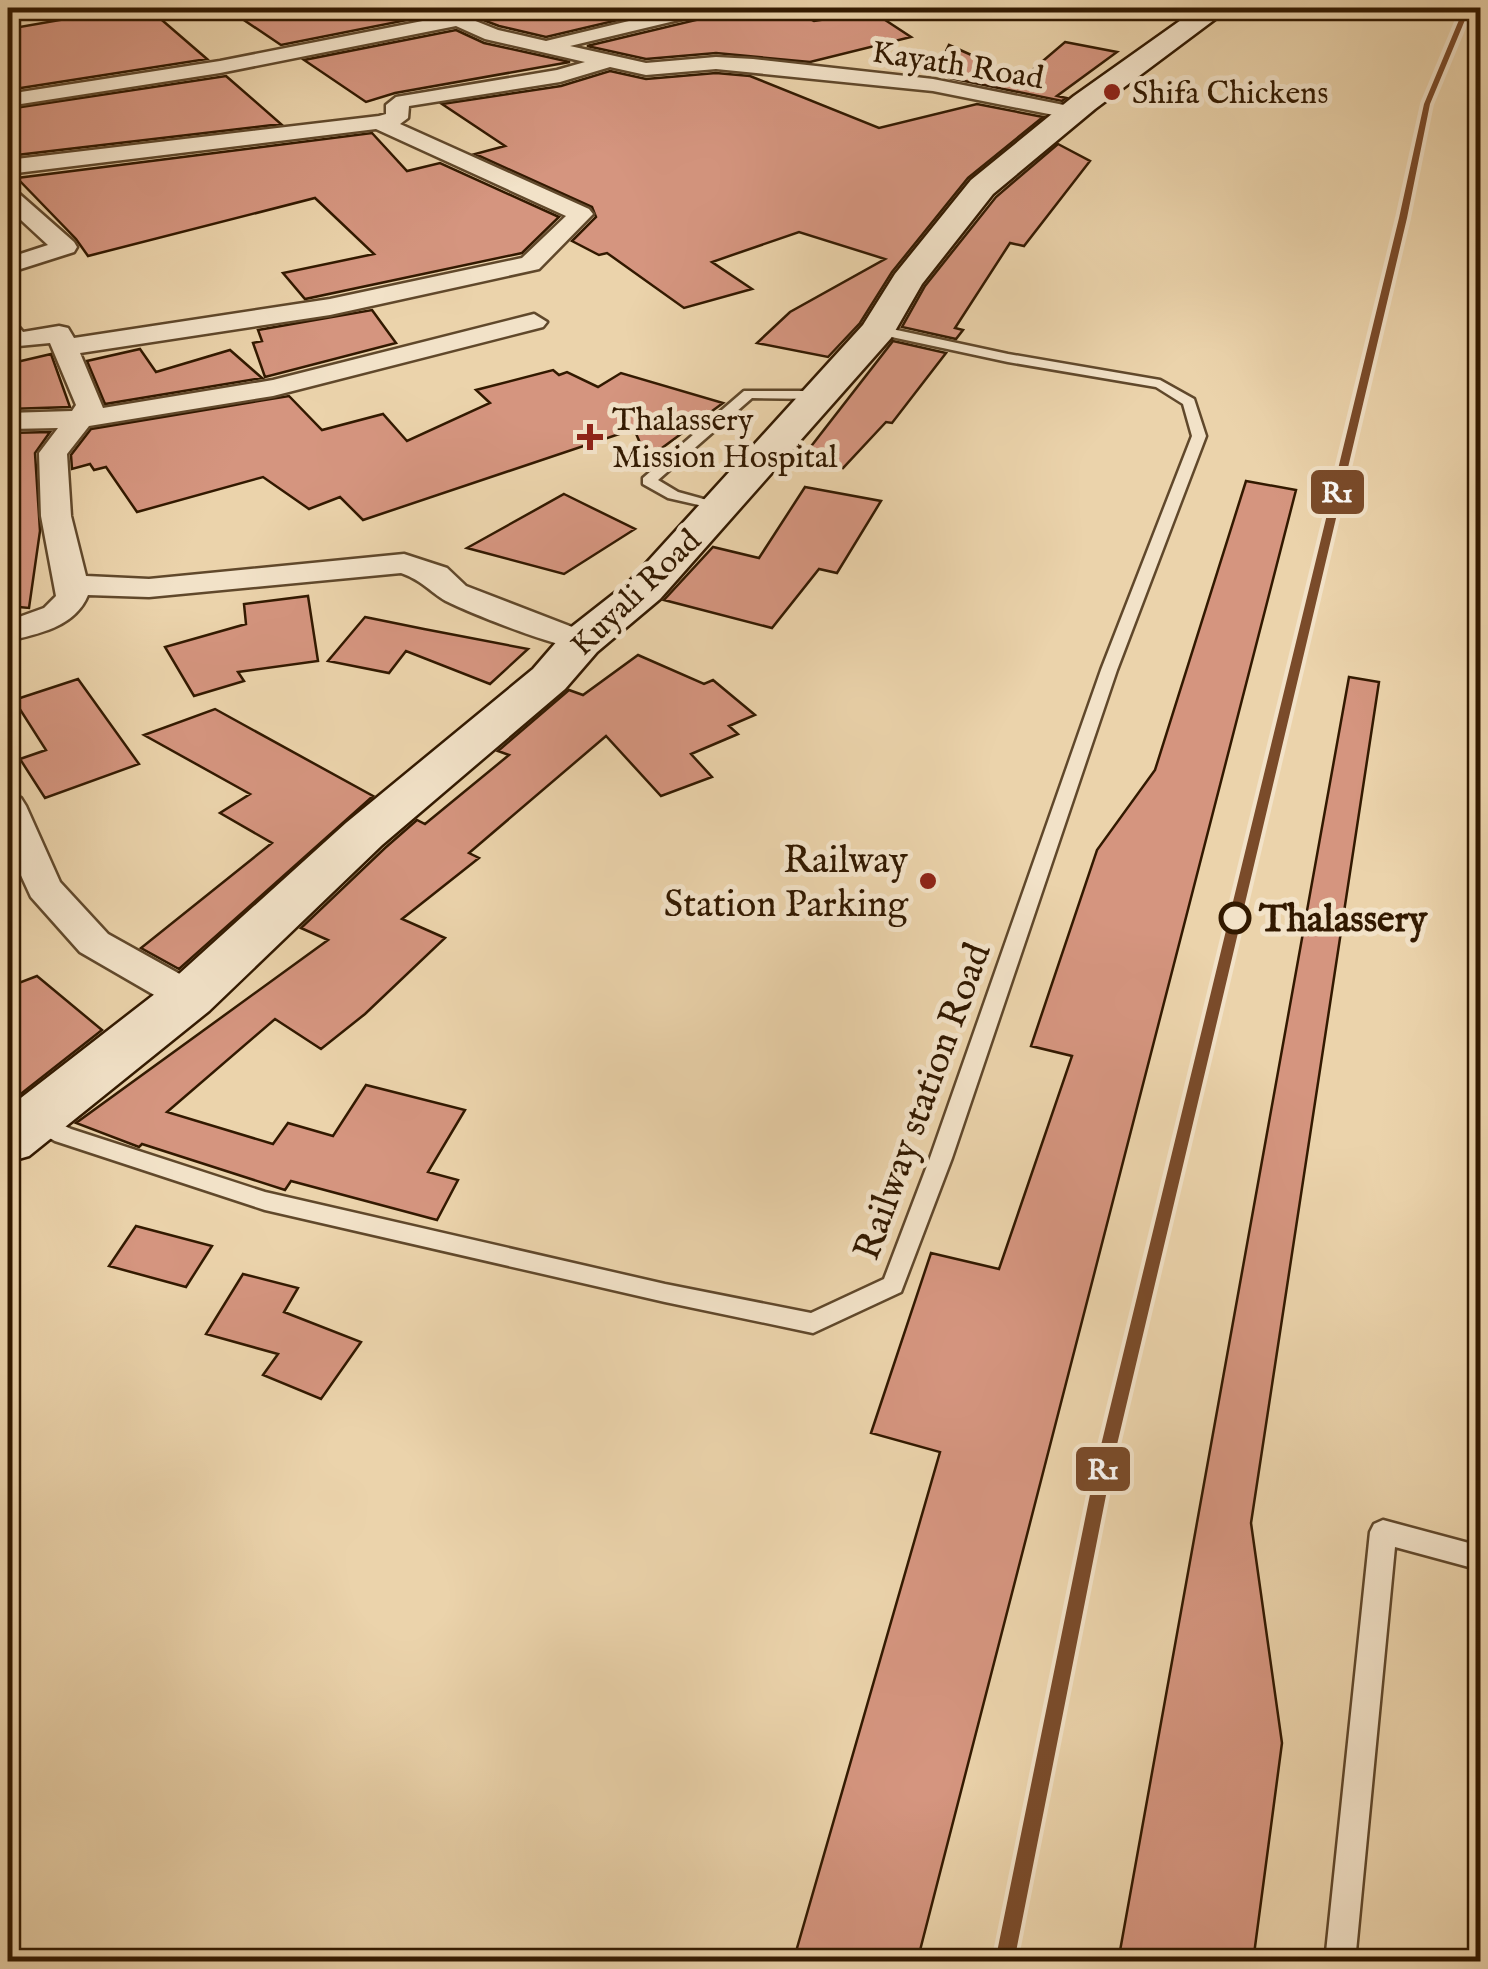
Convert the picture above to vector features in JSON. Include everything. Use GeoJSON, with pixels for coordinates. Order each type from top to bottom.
{"type":"FeatureCollection","features":[{"type":"Feature","properties":{"kind":"main road","name":"Kuyali Road"},"geometry":{"type":"LineString","coordinates":[[21,1130],[189,997],[364,834],[549,679],[582,642],[645,590],[878,330],[907,280],[982,186],[1074,113],[1086,98],[1115,82],[1187,22],[1218,8]]}},
{"type":"Feature","properties":{"kind":"street","name":"Kayath Road"},"geometry":{"type":"LineString","coordinates":[[436,8],[492,35],[646,69],[716,62],[753,65],[934,85],[1074,113]]}},
{"type":"Feature","properties":{"kind":"street"},"geometry":{"type":"LineString","coordinates":[[545,46],[705,8]]}},
{"type":"Feature","properties":{"kind":"street"},"geometry":{"type":"LineString","coordinates":[[8,100],[220,67],[458,20]]}},
{"type":"Feature","properties":{"kind":"street"},"geometry":{"type":"LineString","coordinates":[[8,168],[379,122],[397,118],[397,105],[403,101],[560,76],[608,61]]}},
{"type":"Feature","properties":{"kind":"street"},"geometry":{"type":"LineString","coordinates":[[65,347],[330,307],[530,264],[581,214],[379,122]]}},
{"type":"Feature","properties":{"kind":"street"},"geometry":{"type":"LineString","coordinates":[[8,196],[65,247],[8,266]]}},
{"type":"Feature","properties":{"kind":"street"},"geometry":{"type":"LineString","coordinates":[[8,421],[76,422],[258,391],[534,322]]}},
{"type":"Feature","properties":{"kind":"street"},"geometry":{"type":"LineString","coordinates":[[8,331],[16,340],[59,334],[90,406],[53,454],[57,523],[75,585],[70,603],[56,617],[8,631]]}},
{"type":"Feature","properties":{"kind":"street"},"geometry":{"type":"LineString","coordinates":[[75,585],[149,588],[404,563],[436,575],[455,593],[582,642]]}},
{"type":"Feature","properties":{"kind":"street"},"geometry":{"type":"LineString","coordinates":[[8,806],[44,888],[94,943],[189,997]]}},
{"type":"Feature","properties":{"kind":"lane","name":"Railway station Road"},"geometry":{"type":"LineString","coordinates":[[21,1130],[63,1136],[265,1202],[665,1294],[813,1323],[892,1285],[954,1122],[1109,670],[1198,436],[1188,402],[1160,384],[1008,358],[878,330]]}},
{"type":"Feature","properties":{"kind":"lane"},"geometry":{"type":"LineString","coordinates":[[720,508],[673,495],[648,481],[750,394],[820,396]]}},
{"type":"Feature","properties":{"kind":"lane"},"geometry":{"type":"LineString","coordinates":[[1340,1962],[1383,1532],[1480,1558]]}},
{"type":"Feature","properties":{"kind":"building"},"geometry":{"type":"Polygon","coordinates":[[[46,8],[148,8],[207,59],[8,90],[8,29],[60,20],[46,8]]]}},
{"type":"Feature","properties":{"kind":"building"},"geometry":{"type":"Polygon","coordinates":[[[226,8],[669,8],[546,37],[499,26],[457,10],[281,45],[226,8]]]}},
{"type":"Feature","properties":{"kind":"building"},"geometry":{"type":"Polygon","coordinates":[[[719,8],[788,8],[814,21],[873,12],[911,37],[810,62],[716,53],[646,59],[587,46],[713,16],[719,8]]]}},
{"type":"Feature","properties":{"kind":"building"},"geometry":{"type":"Polygon","coordinates":[[[456,30],[484,43],[570,62],[395,93],[366,102],[304,60],[456,30]]]}},
{"type":"Feature","properties":{"kind":"building"},"geometry":{"type":"Polygon","coordinates":[[[1065,42],[1117,52],[1057,96],[1066,98],[1062,101],[936,72],[949,45],[1023,78],[1065,42]]]}},
{"type":"Feature","properties":{"kind":"building"},"geometry":{"type":"Polygon","coordinates":[[[610,71],[646,79],[716,73],[750,76],[879,128],[977,104],[1043,117],[968,178],[892,272],[860,323],[828,357],[757,343],[790,312],[885,259],[799,232],[712,262],[752,289],[684,308],[607,253],[599,255],[572,241],[596,217],[592,207],[475,154],[505,146],[442,104],[561,86],[610,71]]]}},
{"type":"Feature","properties":{"kind":"building"},"geometry":{"type":"Polygon","coordinates":[[[226,76],[281,124],[8,156],[8,109],[226,76]]]}},
{"type":"Feature","properties":{"kind":"building"},"geometry":{"type":"Polygon","coordinates":[[[372,133],[407,171],[440,163],[559,217],[522,253],[305,299],[283,273],[374,254],[315,198],[88,256],[17,178],[372,133]]]}},
{"type":"Feature","properties":{"kind":"building"},"geometry":{"type":"Polygon","coordinates":[[[1058,144],[1090,161],[1024,246],[1010,243],[955,328],[963,330],[956,339],[902,327],[925,286],[996,197],[1058,144]]]}},
{"type":"Feature","properties":{"kind":"building"},"geometry":{"type":"Polygon","coordinates":[[[372,310],[396,343],[265,377],[253,343],[262,341],[258,330],[372,310]]]}},
{"type":"Feature","properties":{"kind":"building"},"geometry":{"type":"Polygon","coordinates":[[[893,341],[946,353],[892,423],[886,422],[843,468],[802,458],[893,341]]]}},
{"type":"Feature","properties":{"kind":"building"},"geometry":{"type":"Polygon","coordinates":[[[140,349],[156,372],[230,350],[262,378],[105,404],[87,361],[140,349]]]}},
{"type":"Feature","properties":{"kind":"building"},"geometry":{"type":"Polygon","coordinates":[[[51,354],[70,407],[8,409],[8,364],[51,354]]]}},
{"type":"Feature","properties":{"kind":"building"},"geometry":{"type":"Polygon","coordinates":[[[553,370],[559,375],[567,372],[598,387],[621,373],[723,403],[647,459],[634,429],[363,520],[340,497],[309,509],[263,477],[137,512],[106,467],[94,470],[90,464],[72,469],[71,455],[91,429],[289,396],[322,430],[383,414],[407,441],[490,403],[476,390],[553,370]]]}},
{"type":"Feature","properties":{"kind":"building"},"geometry":{"type":"Polygon","coordinates":[[[50,432],[35,453],[40,531],[29,608],[8,606],[8,433],[50,432]]]}},
{"type":"Feature","properties":{"kind":"building"},"geometry":{"type":"Polygon","coordinates":[[[1246,481],[1296,490],[917,1962],[793,1962],[940,1452],[871,1433],[931,1253],[999,1269],[1072,1056],[1031,1046],[1097,850],[1155,770],[1246,481]]]}},
{"type":"Feature","properties":{"kind":"building"},"geometry":{"type":"Polygon","coordinates":[[[805,487],[881,501],[837,573],[819,569],[772,628],[664,600],[713,547],[759,558],[805,487]]]}},
{"type":"Feature","properties":{"kind":"building"},"geometry":{"type":"Polygon","coordinates":[[[564,494],[635,529],[564,574],[467,548],[564,494]]]}},
{"type":"Feature","properties":{"kind":"building"},"geometry":{"type":"Polygon","coordinates":[[[308,596],[318,661],[238,672],[244,681],[194,696],[165,647],[246,624],[244,604],[308,596]]]}},
{"type":"Feature","properties":{"kind":"building"},"geometry":{"type":"Polygon","coordinates":[[[365,617],[528,649],[490,684],[406,651],[389,673],[328,661],[365,617]]]}},
{"type":"Feature","properties":{"kind":"building"},"geometry":{"type":"Polygon","coordinates":[[[638,655],[704,684],[713,680],[755,715],[729,726],[738,734],[691,754],[712,777],[661,796],[606,736],[469,853],[479,858],[402,919],[445,938],[365,1014],[321,1049],[275,1019],[167,1112],[273,1144],[288,1123],[333,1136],[366,1085],[465,1110],[428,1172],[458,1180],[437,1220],[291,1181],[285,1190],[142,1144],[139,1147],[76,1123],[328,940],[301,928],[417,820],[425,824],[509,755],[498,751],[569,690],[583,695],[638,655]]]}},
{"type":"Feature","properties":{"kind":"building"},"geometry":{"type":"Polygon","coordinates":[[[1349,677],[1379,682],[1251,1523],[1282,1743],[1253,1962],[1118,1962],[1349,677]]]}},
{"type":"Feature","properties":{"kind":"building"},"geometry":{"type":"Polygon","coordinates":[[[78,679],[139,764],[45,798],[20,759],[46,750],[14,700],[78,679]]]}},
{"type":"Feature","properties":{"kind":"building"},"geometry":{"type":"Polygon","coordinates":[[[215,709],[373,796],[179,969],[141,948],[272,843],[220,813],[250,794],[144,735],[215,709]]]}},
{"type":"Feature","properties":{"kind":"building"},"geometry":{"type":"Polygon","coordinates":[[[37,976],[102,1030],[8,1104],[8,987],[37,976]]]}},
{"type":"Feature","properties":{"kind":"building"},"geometry":{"type":"Polygon","coordinates":[[[136,1226],[212,1246],[186,1287],[109,1266],[136,1226]]]}},
{"type":"Feature","properties":{"kind":"building"},"geometry":{"type":"Polygon","coordinates":[[[243,1274],[298,1288],[284,1312],[361,1342],[321,1399],[263,1375],[278,1354],[206,1334],[243,1274]]]}},
{"type":"Feature","properties":{"kind":"transit line","name":"R1"},"geometry":{"type":"LineString","coordinates":[[1004,1962],[1103,1470],[1427,104],[1467,8]]}},
{"type":"Feature","properties":{"kind":"place","name":"Shifa Chickens"},"geometry":{"type":"Point","coordinates":[1112,92]}},
{"type":"Feature","properties":{"kind":"place","name":"Thalassery Mission Hospital"},"geometry":{"type":"Point","coordinates":[590,437]}},
{"type":"Feature","properties":{"kind":"place","name":"Railway Station Parking"},"geometry":{"type":"Point","coordinates":[928,881]}},
{"type":"Feature","properties":{"kind":"place","name":"Thalassery"},"geometry":{"type":"Point","coordinates":[1235,918]}}]}
